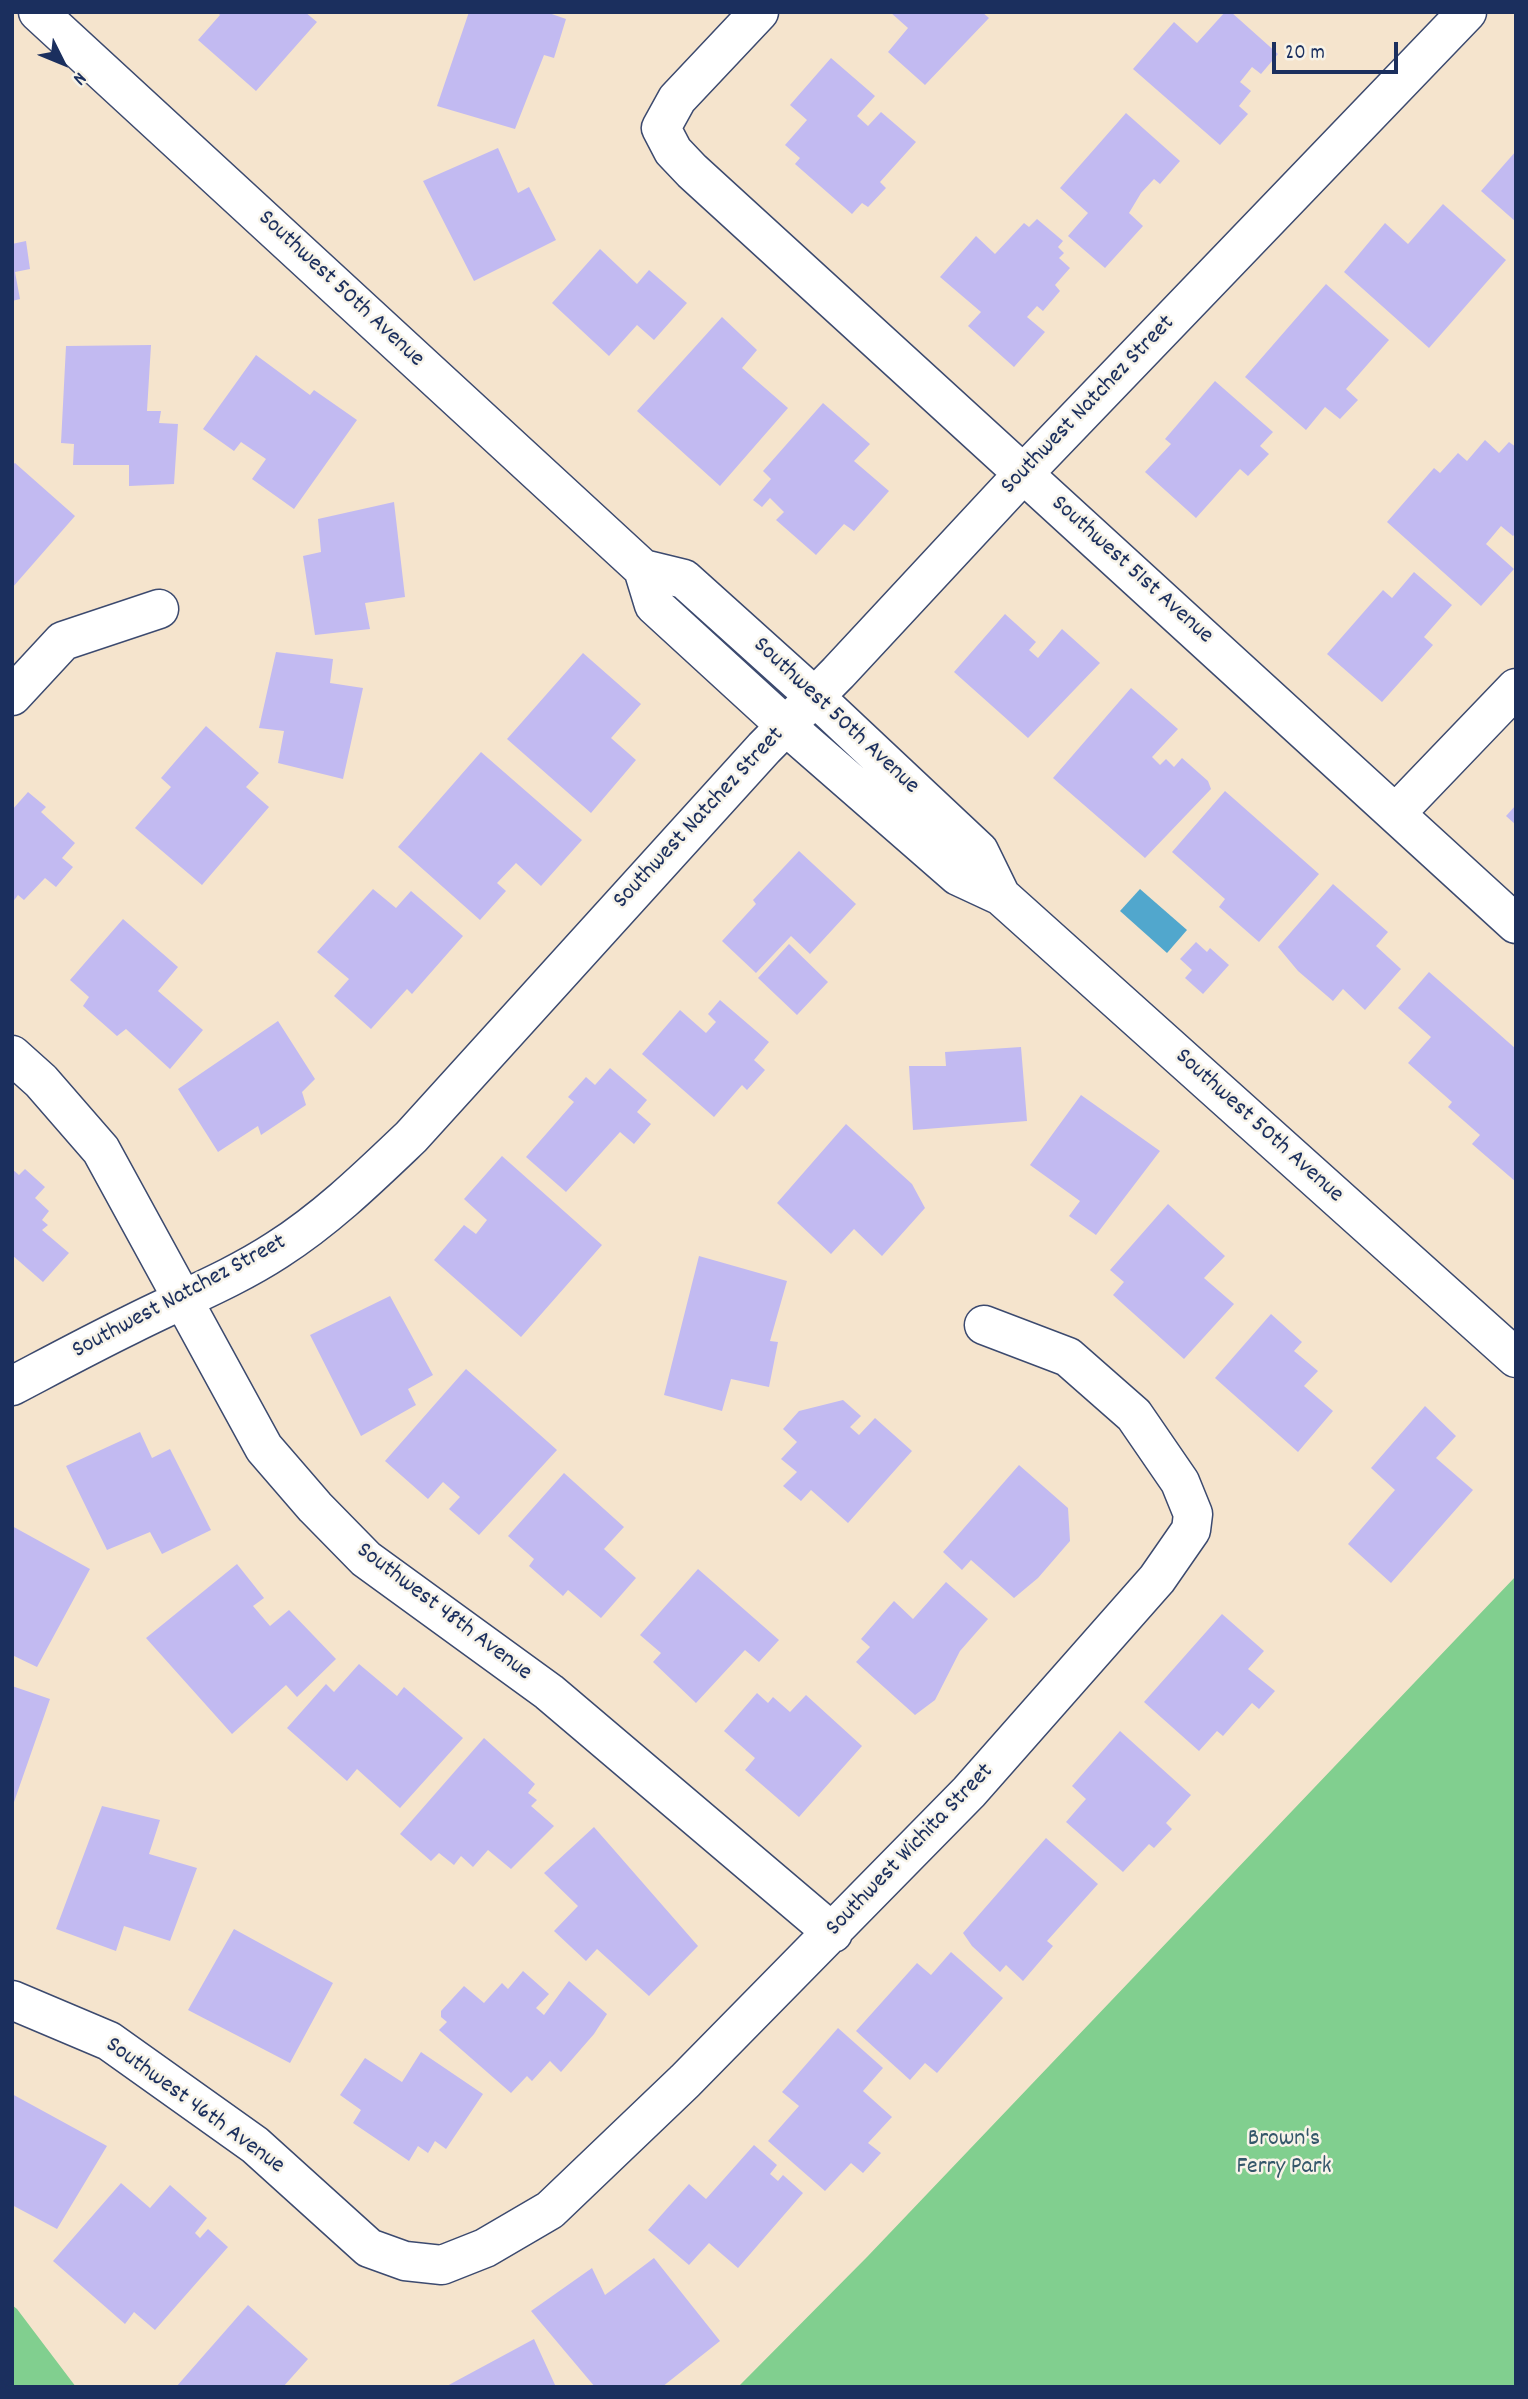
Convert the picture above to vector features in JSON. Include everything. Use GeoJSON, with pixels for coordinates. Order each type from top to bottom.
{"type":"FeatureCollection","features":[{"type":"Feature","properties":{"kind":"street","name":"Southwest 51st Avenue"},"geometry":{"type":"LineString","coordinates":[[759,12],[677,99],[661,128],[673,151],[692,172],[1516,924]]}},
{"type":"Feature","properties":{"kind":"street","name":"Southwest Natchez Street"},"geometry":{"type":"LineString","coordinates":[[12,1386],[237,1274],[277,1251],[323,1218],[384,1163],[411,1137],[814,696],[1467,12]]}},
{"type":"Feature","properties":{"kind":"street","name":"Southwest 50th Avenue"},"geometry":{"type":"LineString","coordinates":[[59,19],[643,569],[684,579],[814,696],[979,851],[1001,896]]}},
{"type":"Feature","properties":{"kind":"street","name":"Southwest 50th Avenue"},"geometry":{"type":"LineString","coordinates":[[643,569],[654,605],[786,726],[958,876],[1001,896],[1516,1359]]}},
{"type":"Feature","properties":{"kind":"street"},"geometry":{"type":"LineString","coordinates":[[12,696],[63,641],[159,609]]}},
{"type":"Feature","properties":{"kind":"street"},"geometry":{"type":"LineString","coordinates":[[1396,813],[1516,688]]}},
{"type":"Feature","properties":{"kind":"street","name":"Southwest 48th Avenue"},"geometry":{"type":"LineString","coordinates":[[12,1055],[41,1081],[101,1150],[264,1448],[315,1507],[366,1559],[549,1692],[833,1933]]}},
{"type":"Feature","properties":{"kind":"street","name":"Southwest Wichita Street"},"geometry":{"type":"LineString","coordinates":[[550,2210],[685,2081],[969,1792],[1157,1579],[1191,1530],[1194,1514],[1180,1482],[1135,1415],[1068,1357],[984,1325]]}},
{"type":"Feature","properties":{"kind":"street","name":"Southwest 46th Avenue"},"geometry":{"type":"LineString","coordinates":[[12,2000],[109,2041],[255,2146],[369,2248],[405,2261],[442,2265],[485,2248],[550,2210]]}},
{"type":"Feature","properties":{"kind":"green space","name":"Brown's Ferry Park"},"geometry":{"type":"Polygon","coordinates":[[[1516,1576],[1516,2387],[738,2387],[867,2257],[1516,1576]]]}},
{"type":"Feature","properties":{"kind":"green space"},"geometry":{"type":"Polygon","coordinates":[[[12,2305],[17,2309],[76,2387],[12,2387],[12,2305]]]}},
{"type":"Feature","properties":{"kind":"water"},"geometry":{"type":"Polygon","coordinates":[[[1140,889],[1187,930],[1167,953],[1120,911],[1140,889]]]}},
{"type":"Feature","properties":{"kind":"building"},"geometry":{"type":"Polygon","coordinates":[[[217,12],[305,12],[317,22],[256,91],[198,40],[220,15],[217,12]]]}},
{"type":"Feature","properties":{"kind":"building"},"geometry":{"type":"Polygon","coordinates":[[[469,12],[546,12],[566,19],[554,58],[544,55],[515,129],[437,106],[469,12]]]}},
{"type":"Feature","properties":{"kind":"building"},"geometry":{"type":"Polygon","coordinates":[[[890,12],[982,12],[989,18],[925,85],[888,52],[908,28],[890,12]]]}},
{"type":"Feature","properties":{"kind":"building"},"geometry":{"type":"Polygon","coordinates":[[[1225,12],[1231,12],[1278,54],[1261,74],[1252,67],[1240,82],[1251,91],[1239,106],[1248,114],[1220,145],[1133,69],[1174,22],[1197,43],[1225,12]]]}},
{"type":"Feature","properties":{"kind":"building"},"geometry":{"type":"Polygon","coordinates":[[[831,58],[875,96],[857,116],[868,126],[881,112],[916,142],[880,182],[886,188],[868,207],[862,203],[852,214],[795,164],[800,158],[785,145],[807,120],[790,105],[831,58]]]}},
{"type":"Feature","properties":{"kind":"building"},"geometry":{"type":"Polygon","coordinates":[[[1126,113],[1180,161],[1160,184],[1154,179],[1141,193],[1129,213],[1143,226],[1105,268],[1068,236],[1088,213],[1060,188],[1126,113]]]}},
{"type":"Feature","properties":{"kind":"building"},"geometry":{"type":"Polygon","coordinates":[[[498,148],[518,193],[529,187],[556,240],[474,281],[423,181],[498,148]]]}},
{"type":"Feature","properties":{"kind":"building"},"geometry":{"type":"Polygon","coordinates":[[[1516,151],[1516,222],[1481,191],[1516,151]]]}},
{"type":"Feature","properties":{"kind":"building"},"geometry":{"type":"Polygon","coordinates":[[[1443,204],[1506,260],[1429,348],[1344,272],[1385,223],[1408,244],[1443,204]]]}},
{"type":"Feature","properties":{"kind":"building"},"geometry":{"type":"Polygon","coordinates":[[[1037,219],[1063,241],[1058,247],[1064,253],[1059,258],[1070,268],[1055,285],[1060,291],[1043,311],[1037,306],[1027,317],[1045,332],[1014,367],[968,326],[981,312],[940,277],[976,236],[995,254],[1024,223],[1029,227],[1037,219]]]}},
{"type":"Feature","properties":{"kind":"building"},"geometry":{"type":"Polygon","coordinates":[[[26,241],[30,269],[15,272],[20,299],[12,301],[12,244],[26,241]]]}},
{"type":"Feature","properties":{"kind":"building"},"geometry":{"type":"Polygon","coordinates":[[[600,249],[637,284],[649,270],[687,303],[654,340],[637,325],[609,356],[552,303],[600,249]]]}},
{"type":"Feature","properties":{"kind":"building"},"geometry":{"type":"Polygon","coordinates":[[[1326,284],[1389,340],[1346,389],[1358,400],[1340,419],[1325,407],[1306,430],[1245,377],[1326,284]]]}},
{"type":"Feature","properties":{"kind":"building"},"geometry":{"type":"Polygon","coordinates":[[[722,317],[757,350],[742,368],[788,408],[720,486],[637,411],[722,317]]]}},
{"type":"Feature","properties":{"kind":"building"},"geometry":{"type":"Polygon","coordinates":[[[151,345],[147,411],[161,411],[159,423],[178,424],[174,484],[129,486],[129,465],[73,465],[74,444],[61,443],[66,346],[151,345]]]}},
{"type":"Feature","properties":{"kind":"building"},"geometry":{"type":"Polygon","coordinates":[[[256,355],[310,395],[314,390],[357,420],[294,509],[252,479],[266,459],[241,442],[234,451],[203,429],[256,355]]]}},
{"type":"Feature","properties":{"kind":"building"},"geometry":{"type":"Polygon","coordinates":[[[1215,381],[1273,432],[1260,446],[1269,454],[1248,476],[1240,469],[1196,518],[1145,472],[1171,444],[1165,439],[1215,381]]]}},
{"type":"Feature","properties":{"kind":"building"},"geometry":{"type":"Polygon","coordinates":[[[823,403],[870,444],[854,461],[889,491],[854,531],[844,524],[816,555],[776,520],[784,512],[770,498],[762,507],[753,500],[771,479],[763,471],[823,403]]]}},
{"type":"Feature","properties":{"kind":"building"},"geometry":{"type":"Polygon","coordinates":[[[1485,440],[1499,453],[1509,442],[1516,447],[1516,533],[1513,536],[1501,526],[1486,544],[1514,569],[1481,606],[1387,522],[1434,468],[1440,473],[1458,453],[1467,461],[1485,440]]]}},
{"type":"Feature","properties":{"kind":"building"},"geometry":{"type":"Polygon","coordinates":[[[15,463],[75,516],[12,588],[12,465],[15,463]]]}},
{"type":"Feature","properties":{"kind":"building"},"geometry":{"type":"Polygon","coordinates":[[[394,502],[405,597],[365,603],[370,629],[315,635],[303,556],[321,552],[318,519],[394,502]]]}},
{"type":"Feature","properties":{"kind":"building"},"geometry":{"type":"Polygon","coordinates":[[[1414,572],[1452,605],[1424,637],[1433,645],[1382,702],[1327,654],[1383,590],[1392,598],[1414,572]]]}},
{"type":"Feature","properties":{"kind":"building"},"geometry":{"type":"Polygon","coordinates":[[[1005,614],[1036,642],[1029,650],[1038,658],[1062,629],[1100,663],[1028,738],[954,672],[1005,614]]]}},
{"type":"Feature","properties":{"kind":"building"},"geometry":{"type":"Polygon","coordinates":[[[276,652],[333,659],[330,683],[363,688],[343,779],[278,763],[284,731],[259,728],[276,652]]]}},
{"type":"Feature","properties":{"kind":"building"},"geometry":{"type":"Polygon","coordinates":[[[583,653],[641,704],[611,738],[636,760],[591,813],[507,739],[583,653]]]}},
{"type":"Feature","properties":{"kind":"building"},"geometry":{"type":"Polygon","coordinates":[[[1131,688],[1178,729],[1152,757],[1160,765],[1166,759],[1174,767],[1182,758],[1208,781],[1211,789],[1145,858],[1053,778],[1131,688]]]}},
{"type":"Feature","properties":{"kind":"building"},"geometry":{"type":"Polygon","coordinates":[[[206,726],[259,773],[246,787],[269,807],[202,885],[135,828],[171,787],[161,778],[206,726]]]}},
{"type":"Feature","properties":{"kind":"building"},"geometry":{"type":"Polygon","coordinates":[[[481,752],[582,840],[541,886],[516,863],[497,883],[506,891],[480,920],[398,847],[481,752]]]}},
{"type":"Feature","properties":{"kind":"building"},"geometry":{"type":"Polygon","coordinates":[[[1225,791],[1319,874],[1259,942],[1219,907],[1225,899],[1172,852],[1225,791]]]}},
{"type":"Feature","properties":{"kind":"building"},"geometry":{"type":"Polygon","coordinates":[[[28,792],[46,807],[41,812],[75,843],[62,858],[73,867],[56,887],[45,878],[24,900],[18,895],[12,903],[12,810],[28,792]]]}},
{"type":"Feature","properties":{"kind":"building"},"geometry":{"type":"Polygon","coordinates":[[[1516,805],[1516,825],[1506,816],[1516,805]]]}},
{"type":"Feature","properties":{"kind":"building"},"geometry":{"type":"Polygon","coordinates":[[[799,851],[856,904],[810,954],[791,936],[756,973],[722,941],[756,904],[753,900],[799,851]]]}},
{"type":"Feature","properties":{"kind":"building"},"geometry":{"type":"Polygon","coordinates":[[[1333,884],[1388,932],[1376,946],[1401,969],[1365,1010],[1343,989],[1333,1001],[1298,971],[1278,947],[1333,884]]]}},
{"type":"Feature","properties":{"kind":"building"},"geometry":{"type":"Polygon","coordinates":[[[373,889],[396,908],[411,891],[463,936],[412,994],[407,989],[371,1029],[334,996],[349,979],[317,952],[373,889]]]}},
{"type":"Feature","properties":{"kind":"building"},"geometry":{"type":"Polygon","coordinates":[[[123,919],[178,967],[158,991],[203,1030],[170,1069],[126,1029],[117,1036],[83,1006],[89,997],[70,980],[123,919]]]}},
{"type":"Feature","properties":{"kind":"building"},"geometry":{"type":"Polygon","coordinates":[[[1196,942],[1207,952],[1210,948],[1229,965],[1203,994],[1185,978],[1192,970],[1180,959],[1196,942]]]}},
{"type":"Feature","properties":{"kind":"building"},"geometry":{"type":"Polygon","coordinates":[[[789,944],[828,982],[797,1015],[758,978],[789,944]]]}},
{"type":"Feature","properties":{"kind":"building"},"geometry":{"type":"Polygon","coordinates":[[[1429,972],[1516,1049],[1516,1182],[1472,1144],[1480,1135],[1448,1107],[1452,1102],[1408,1063],[1431,1037],[1398,1008],[1429,972]]]}},
{"type":"Feature","properties":{"kind":"building"},"geometry":{"type":"Polygon","coordinates":[[[720,1000],[769,1042],[754,1060],[765,1070],[747,1090],[742,1085],[714,1117],[642,1054],[680,1010],[706,1033],[716,1022],[708,1014],[720,1000]]]}},
{"type":"Feature","properties":{"kind":"building"},"geometry":{"type":"Polygon","coordinates":[[[278,1021],[315,1079],[302,1092],[306,1105],[261,1135],[258,1126],[218,1152],[178,1089],[278,1021]]]}},
{"type":"Feature","properties":{"kind":"building"},"geometry":{"type":"Polygon","coordinates":[[[1021,1047],[1027,1121],[913,1130],[909,1066],[946,1066],[945,1052],[1021,1047]]]}},
{"type":"Feature","properties":{"kind":"building"},"geometry":{"type":"Polygon","coordinates":[[[610,1068],[647,1100],[637,1112],[651,1124],[634,1144],[620,1132],[566,1192],[526,1157],[574,1102],[568,1097],[586,1077],[595,1085],[610,1068]]]}},
{"type":"Feature","properties":{"kind":"building"},"geometry":{"type":"Polygon","coordinates":[[[1081,1095],[1160,1151],[1096,1235],[1069,1216],[1080,1201],[1030,1165],[1081,1095]]]}},
{"type":"Feature","properties":{"kind":"building"},"geometry":{"type":"Polygon","coordinates":[[[846,1124],[912,1184],[925,1208],[882,1256],[854,1229],[831,1254],[777,1203],[846,1124]]]}},
{"type":"Feature","properties":{"kind":"building"},"geometry":{"type":"Polygon","coordinates":[[[502,1156],[602,1245],[521,1337],[434,1260],[464,1225],[476,1234],[487,1220],[464,1199],[502,1156]]]}},
{"type":"Feature","properties":{"kind":"building"},"geometry":{"type":"Polygon","coordinates":[[[12,1169],[19,1175],[25,1169],[45,1187],[35,1198],[49,1211],[42,1220],[48,1225],[42,1230],[69,1253],[43,1282],[12,1255],[12,1169]]]}},
{"type":"Feature","properties":{"kind":"building"},"geometry":{"type":"Polygon","coordinates":[[[1168,1204],[1225,1256],[1204,1278],[1234,1304],[1184,1359],[1113,1295],[1124,1282],[1110,1270],[1168,1204]]]}},
{"type":"Feature","properties":{"kind":"building"},"geometry":{"type":"Polygon","coordinates":[[[699,1256],[787,1281],[770,1341],[778,1342],[769,1387],[731,1379],[722,1411],[664,1395],[699,1256]]]}},
{"type":"Feature","properties":{"kind":"building"},"geometry":{"type":"Polygon","coordinates":[[[390,1296],[433,1375],[408,1389],[416,1405],[361,1436],[310,1335],[390,1296]]]}},
{"type":"Feature","properties":{"kind":"building"},"geometry":{"type":"Polygon","coordinates":[[[1271,1314],[1302,1342],[1294,1351],[1318,1371],[1304,1386],[1333,1411],[1298,1452],[1215,1378],[1271,1314]]]}},
{"type":"Feature","properties":{"kind":"building"},"geometry":{"type":"Polygon","coordinates":[[[466,1369],[557,1450],[479,1535],[449,1509],[460,1497],[443,1482],[428,1499],[385,1461],[466,1369]]]}},
{"type":"Feature","properties":{"kind":"building"},"geometry":{"type":"Polygon","coordinates":[[[843,1400],[861,1416],[850,1427],[859,1435],[875,1418],[912,1451],[848,1523],[811,1490],[801,1501],[783,1486],[797,1472],[781,1459],[797,1442],[783,1429],[799,1411],[843,1400]]]}},
{"type":"Feature","properties":{"kind":"building"},"geometry":{"type":"Polygon","coordinates":[[[1425,1406],[1456,1436],[1436,1458],[1473,1490],[1391,1583],[1348,1544],[1395,1490],[1371,1468],[1425,1406]]]}},
{"type":"Feature","properties":{"kind":"building"},"geometry":{"type":"Polygon","coordinates":[[[140,1432],[152,1458],[170,1449],[211,1530],[162,1554],[150,1532],[107,1550],[66,1466],[140,1432]]]}},
{"type":"Feature","properties":{"kind":"building"},"geometry":{"type":"Polygon","coordinates":[[[1019,1465],[1068,1508],[1070,1541],[1038,1578],[1014,1598],[971,1560],[962,1570],[943,1552],[1019,1465]]]}},
{"type":"Feature","properties":{"kind":"building"},"geometry":{"type":"Polygon","coordinates":[[[564,1473],[624,1527],[604,1549],[636,1578],[601,1618],[568,1590],[563,1596],[529,1566],[534,1559],[508,1536],[564,1473]]]}},
{"type":"Feature","properties":{"kind":"building"},"geometry":{"type":"Polygon","coordinates":[[[12,1526],[90,1569],[37,1667],[12,1655],[12,1526]]]}},
{"type":"Feature","properties":{"kind":"building"},"geometry":{"type":"Polygon","coordinates":[[[237,1564],[264,1598],[253,1606],[270,1626],[289,1610],[336,1659],[297,1697],[286,1685],[232,1734],[146,1638],[237,1564]]]}},
{"type":"Feature","properties":{"kind":"building"},"geometry":{"type":"Polygon","coordinates":[[[698,1569],[779,1640],[759,1662],[745,1650],[696,1703],[653,1662],[661,1653],[640,1635],[698,1569]]]}},
{"type":"Feature","properties":{"kind":"building"},"geometry":{"type":"Polygon","coordinates":[[[946,1582],[988,1619],[960,1651],[935,1700],[915,1715],[856,1662],[870,1647],[861,1639],[894,1601],[913,1619],[946,1582]]]}},
{"type":"Feature","properties":{"kind":"building"},"geometry":{"type":"Polygon","coordinates":[[[1222,1614],[1264,1651],[1248,1669],[1275,1691],[1259,1709],[1252,1703],[1223,1736],[1217,1731],[1199,1751],[1144,1702],[1222,1614]]]}},
{"type":"Feature","properties":{"kind":"building"},"geometry":{"type":"Polygon","coordinates":[[[359,1664],[397,1696],[404,1687],[463,1738],[400,1808],[357,1769],[347,1781],[287,1728],[326,1684],[334,1692],[359,1664]]]}},
{"type":"Feature","properties":{"kind":"building"},"geometry":{"type":"Polygon","coordinates":[[[12,1686],[50,1699],[14,1802],[12,1802],[12,1686]]]}},
{"type":"Feature","properties":{"kind":"building"},"geometry":{"type":"Polygon","coordinates":[[[757,1693],[768,1703],[773,1697],[790,1712],[806,1695],[862,1746],[799,1817],[745,1770],[755,1758],[724,1731],[757,1693]]]}},
{"type":"Feature","properties":{"kind":"building"},"geometry":{"type":"Polygon","coordinates":[[[1120,1731],[1191,1795],[1166,1823],[1172,1829],[1154,1848],[1149,1844],[1123,1872],[1066,1822],[1086,1799],[1072,1786],[1120,1731]]]}},
{"type":"Feature","properties":{"kind":"building"},"geometry":{"type":"Polygon","coordinates":[[[484,1738],[535,1784],[528,1793],[537,1800],[531,1806],[554,1826],[511,1869],[488,1850],[473,1867],[461,1856],[454,1865],[439,1853],[431,1861],[400,1834],[484,1738]]]}},
{"type":"Feature","properties":{"kind":"building"},"geometry":{"type":"Polygon","coordinates":[[[102,1806],[160,1820],[149,1854],[197,1868],[170,1941],[124,1926],[116,1951],[56,1929],[102,1806]]]}},
{"type":"Feature","properties":{"kind":"building"},"geometry":{"type":"Polygon","coordinates":[[[594,1827],[698,1946],[649,1996],[597,1949],[586,1961],[554,1931],[578,1906],[544,1873],[594,1827]]]}},
{"type":"Feature","properties":{"kind":"building"},"geometry":{"type":"Polygon","coordinates":[[[1046,1838],[1098,1884],[1047,1941],[1053,1946],[1023,1981],[1006,1965],[1000,1972],[972,1946],[963,1933],[1046,1838]]]}},
{"type":"Feature","properties":{"kind":"building"},"geometry":{"type":"Polygon","coordinates":[[[234,1929],[333,1983],[290,2063],[188,2010],[234,1929]]]}},
{"type":"Feature","properties":{"kind":"building"},"geometry":{"type":"Polygon","coordinates":[[[951,1952],[1003,1998],[937,2073],[925,2063],[910,2080],[856,2031],[917,1963],[931,1975],[951,1952]]]}},
{"type":"Feature","properties":{"kind":"building"},"geometry":{"type":"Polygon","coordinates":[[[523,1971],[549,1994],[536,2008],[544,2015],[569,1981],[607,2014],[594,2034],[561,2072],[550,2061],[532,2081],[527,2076],[511,2093],[439,2030],[447,2022],[441,2017],[441,2011],[464,1986],[484,2003],[502,1983],[508,1989],[523,1971]]]}},
{"type":"Feature","properties":{"kind":"building"},"geometry":{"type":"Polygon","coordinates":[[[838,2028],[883,2068],[863,2091],[892,2117],[868,2143],[881,2153],[863,2173],[851,2163],[825,2191],[768,2141],[799,2106],[782,2092],[838,2028]]]}},
{"type":"Feature","properties":{"kind":"building"},"geometry":{"type":"Polygon","coordinates":[[[421,2052],[483,2094],[446,2149],[435,2141],[428,2153],[418,2146],[409,2161],[353,2123],[361,2110],[340,2095],[365,2058],[402,2082],[421,2052]]]}},
{"type":"Feature","properties":{"kind":"building"},"geometry":{"type":"Polygon","coordinates":[[[12,2094],[107,2146],[57,2229],[12,2205],[12,2094]]]}},
{"type":"Feature","properties":{"kind":"building"},"geometry":{"type":"Polygon","coordinates":[[[754,2145],[777,2165],[770,2174],[778,2181],[783,2175],[803,2193],[738,2268],[709,2243],[689,2265],[648,2230],[689,2184],[706,2199],[754,2145]]]}},
{"type":"Feature","properties":{"kind":"building"},"geometry":{"type":"Polygon","coordinates":[[[121,2183],[150,2208],[170,2185],[207,2218],[195,2233],[200,2238],[208,2229],[228,2247],[155,2330],[134,2312],[125,2324],[53,2261],[121,2183]]]}},
{"type":"Feature","properties":{"kind":"building"},"geometry":{"type":"Polygon","coordinates":[[[654,2258],[720,2341],[662,2387],[595,2387],[531,2311],[592,2268],[605,2295],[654,2258]]]}},
{"type":"Feature","properties":{"kind":"building"},"geometry":{"type":"Polygon","coordinates":[[[248,2305],[308,2359],[283,2387],[176,2387],[248,2305]]]}},
{"type":"Feature","properties":{"kind":"building"},"geometry":{"type":"Polygon","coordinates":[[[534,2339],[556,2387],[445,2387],[534,2339]]]}}]}
